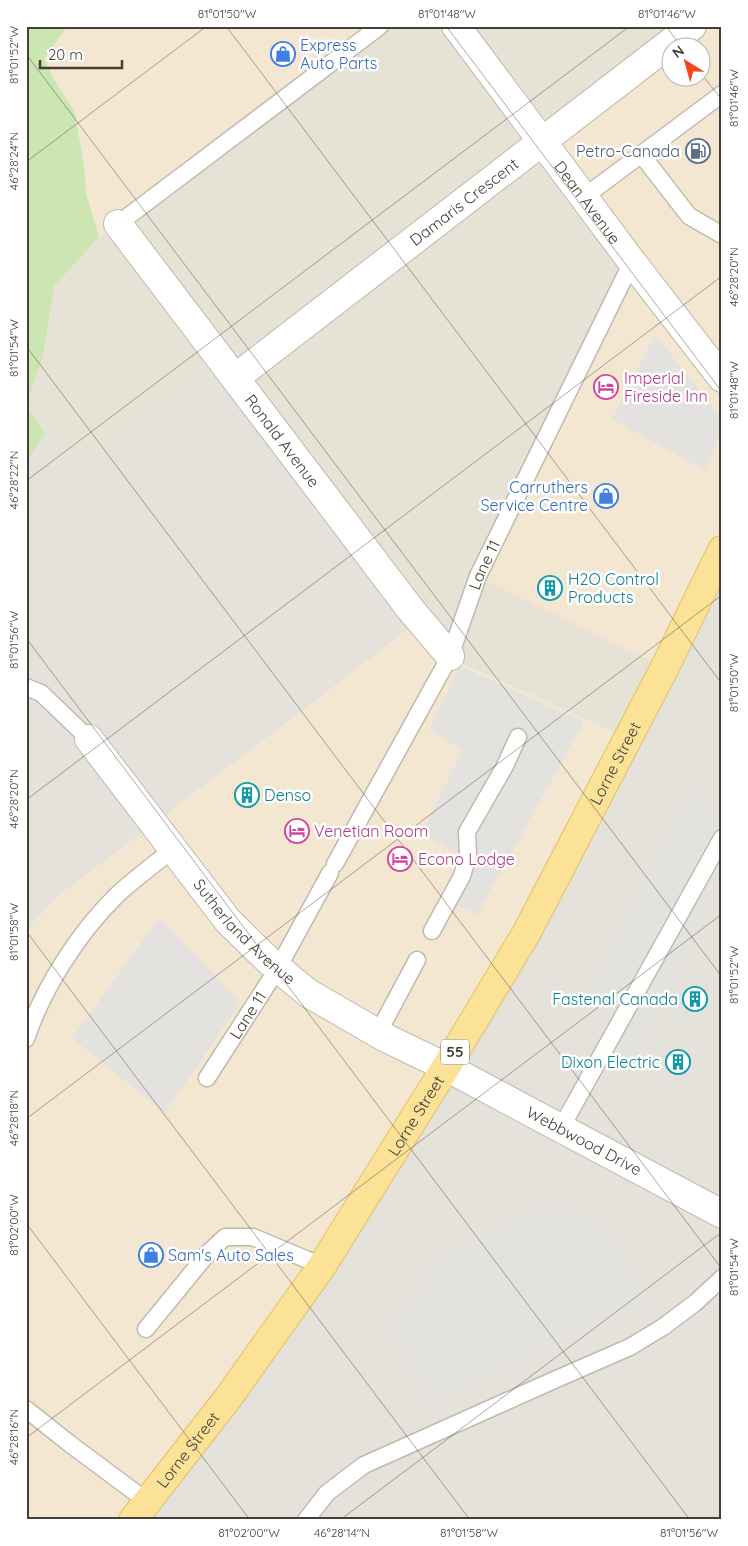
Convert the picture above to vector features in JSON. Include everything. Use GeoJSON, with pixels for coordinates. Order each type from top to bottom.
{"type":"FeatureCollection","features":[{"type":"Feature","properties":{"kind":"main road","name":"Lorne Street"},"geometry":{"type":"LineString","coordinates":[[140,1511],[228,1398],[322,1266],[446,1067],[527,932],[665,667],[722,550]]}},
{"type":"Feature","properties":{"kind":"street","name":"Dean Avenue"},"geometry":{"type":"LineString","coordinates":[[456,26],[632,262],[722,378]]}},
{"type":"Feature","properties":{"kind":"street","name":"Damaris Crescent"},"geometry":{"type":"LineString","coordinates":[[235,378],[692,26]]}},
{"type":"Feature","properties":{"kind":"street","name":"Ronald Avenue"},"geometry":{"type":"LineString","coordinates":[[118,224],[410,610],[450,656]]}},
{"type":"Feature","properties":{"kind":"street","name":"Sutherland Avenue"},"geometry":{"type":"LineString","coordinates":[[89,739],[228,920],[268,960],[308,993],[378,1033],[446,1067]]}},
{"type":"Feature","properties":{"kind":"street","name":"Webbwood Drive"},"geometry":{"type":"LineString","coordinates":[[446,1067],[722,1214]]}},
{"type":"Feature","properties":{"kind":"lane"},"geometry":{"type":"LineString","coordinates":[[118,224],[380,26]]}},
{"type":"Feature","properties":{"kind":"lane"},"geometry":{"type":"LineString","coordinates":[[584,198],[722,94]]}},
{"type":"Feature","properties":{"kind":"lane"},"geometry":{"type":"LineString","coordinates":[[641,154],[689,216],[722,235]]}},
{"type":"Feature","properties":{"kind":"lane","name":"Lane 11"},"geometry":{"type":"LineString","coordinates":[[207,1078],[278,968],[450,656],[478,576],[632,262]]}},
{"type":"Feature","properties":{"kind":"lane"},"geometry":{"type":"LineString","coordinates":[[26,687],[41,693],[89,739]]}},
{"type":"Feature","properties":{"kind":"lane"},"geometry":{"type":"LineString","coordinates":[[432,931],[462,876],[468,855],[467,832],[505,766],[518,737]]}},
{"type":"Feature","properties":{"kind":"lane"},"geometry":{"type":"LineString","coordinates":[[561,1128],[722,838]]}},
{"type":"Feature","properties":{"kind":"lane"},"geometry":{"type":"LineString","coordinates":[[26,1039],[52,979],[86,930],[118,895],[174,849]]}},
{"type":"Feature","properties":{"kind":"lane"},"geometry":{"type":"LineString","coordinates":[[378,1033],[417,960]]}},
{"type":"Feature","properties":{"kind":"lane"},"geometry":{"type":"LineString","coordinates":[[146,1329],[209,1252],[225,1237],[253,1237],[322,1266]]}},
{"type":"Feature","properties":{"kind":"lane"},"geometry":{"type":"LineString","coordinates":[[306,1520],[327,1493],[364,1465],[630,1347],[663,1327],[695,1303],[722,1278]]}},
{"type":"Feature","properties":{"kind":"lane"},"geometry":{"type":"LineString","coordinates":[[26,1410],[70,1444],[140,1511]]}},
{"type":"Feature","properties":{"kind":"shaded area"},"geometry":{"type":"Polygon","coordinates":[[[68,26],[377,26],[99,237],[86,193],[84,165],[75,113],[52,76],[44,58],[68,26]]]}},
{"type":"Feature","properties":{"kind":"shaded area"},"geometry":{"type":"Polygon","coordinates":[[[377,26],[688,26],[672,38],[660,38],[660,47],[538,140],[629,263],[661,666],[625,737],[446,657],[219,363],[89,463],[45,434],[26,405],[43,356],[54,286],[99,237],[377,26]]]}},
{"type":"Feature","properties":{"kind":"shaded area"},"geometry":{"type":"Polygon","coordinates":[[[688,26],[722,26],[722,544],[661,666],[474,575],[629,263],[538,140],[660,47],[660,88],[710,88],[710,38],[672,38],[688,26]]]}},
{"type":"Feature","properties":{"kind":"shaded area"},"geometry":{"type":"Polygon","coordinates":[[[655,335],[722,418],[722,431],[704,470],[612,419],[655,335]]]}},
{"type":"Feature","properties":{"kind":"shaded area"},"geometry":{"type":"Polygon","coordinates":[[[219,363],[416,623],[58,896],[26,931],[26,462],[45,434],[89,463],[219,363]]]}},
{"type":"Feature","properties":{"kind":"shaded area"},"geometry":{"type":"Polygon","coordinates":[[[722,544],[722,1520],[130,1520],[408,1126],[722,544]]]}},
{"type":"Feature","properties":{"kind":"shaded area"},"geometry":{"type":"Polygon","coordinates":[[[416,623],[446,658],[625,737],[408,1126],[130,1520],[26,1520],[26,931],[58,896],[416,623]]]}},
{"type":"Feature","properties":{"kind":"shaded area"},"geometry":{"type":"Polygon","coordinates":[[[460,666],[584,722],[477,915],[443,898],[462,856],[421,834],[463,750],[429,730],[460,666]]]}},
{"type":"Feature","properties":{"kind":"shaded area"},"geometry":{"type":"Polygon","coordinates":[[[722,786],[722,885],[626,1066],[593,1047],[615,1001],[591,987],[690,796],[710,807],[722,786]]]}},
{"type":"Feature","properties":{"kind":"shaded area"},"geometry":{"type":"Polygon","coordinates":[[[159,918],[241,1002],[165,1113],[72,1038],[159,918]]]}},
{"type":"Feature","properties":{"kind":"shaded area"},"geometry":{"type":"Polygon","coordinates":[[[544,1208],[560,1208],[607,1226],[645,1304],[432,1400],[396,1328],[444,1256],[544,1208]]]}},
{"type":"Feature","properties":{"kind":"green space"},"geometry":{"type":"Polygon","coordinates":[[[26,26],[68,26],[44,58],[52,76],[75,113],[84,165],[86,193],[99,237],[54,286],[43,356],[26,405],[26,26]]]}},
{"type":"Feature","properties":{"kind":"green space"},"geometry":{"type":"Polygon","coordinates":[[[26,405],[45,434],[26,462],[26,405]]]}},
{"type":"Feature","properties":{"kind":"place","name":"Express Auto Parts"},"geometry":{"type":"Point","coordinates":[283,54]}},
{"type":"Feature","properties":{"kind":"place","name":"Petro-Canada"},"geometry":{"type":"Point","coordinates":[698,151]}},
{"type":"Feature","properties":{"kind":"place","name":"Imperial Fireside Inn"},"geometry":{"type":"Point","coordinates":[606,387]}},
{"type":"Feature","properties":{"kind":"place","name":"Carruthers Service Centre"},"geometry":{"type":"Point","coordinates":[606,496]}},
{"type":"Feature","properties":{"kind":"place","name":"H2O Control Products"},"geometry":{"type":"Point","coordinates":[550,588]}},
{"type":"Feature","properties":{"kind":"place","name":"Denso"},"geometry":{"type":"Point","coordinates":[247,795]}},
{"type":"Feature","properties":{"kind":"place","name":"Venetian Room"},"geometry":{"type":"Point","coordinates":[297,831]}},
{"type":"Feature","properties":{"kind":"place","name":"Econo Lodge"},"geometry":{"type":"Point","coordinates":[400,859]}},
{"type":"Feature","properties":{"kind":"place","name":"Fastenal Canada"},"geometry":{"type":"Point","coordinates":[695,999]}},
{"type":"Feature","properties":{"kind":"place","name":"Dixon Electric"},"geometry":{"type":"Point","coordinates":[678,1062]}},
{"type":"Feature","properties":{"kind":"place","name":"Sam's Auto Sales"},"geometry":{"type":"Point","coordinates":[151,1255]}}]}
